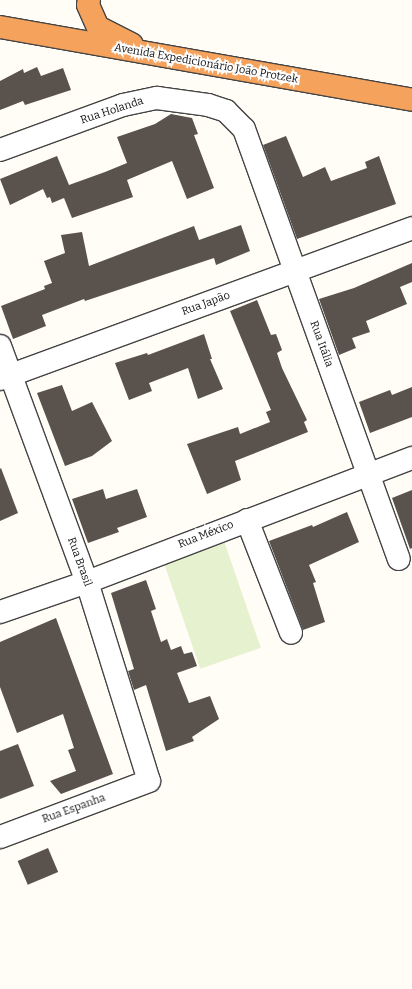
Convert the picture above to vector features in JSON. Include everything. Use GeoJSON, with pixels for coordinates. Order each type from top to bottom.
{"type":"FeatureCollection","features":[{"type":"Feature","properties":{"kind":"highway"},"geometry":{"type":"LineString","coordinates":[[89,0],[88,5],[98,27],[152,54]]}},
{"type":"Feature","properties":{"kind":"highway"},"geometry":{"type":"LineString","coordinates":[[0,17],[32,34]]}},
{"type":"Feature","properties":{"kind":"highway","name":"Avenida Expedicionário João Protzek"},"geometry":{"type":"LineString","coordinates":[[0,27],[32,34],[412,100]]}},
{"type":"Feature","properties":{"kind":"highway"},"geometry":{"type":"LineString","coordinates":[[0,32],[32,34]]}},
{"type":"Feature","properties":{"kind":"street","name":"Rua Holanda"},"geometry":{"type":"LineString","coordinates":[[0,150],[123,105],[157,98],[208,105],[226,111],[244,129]]}},
{"type":"Feature","properties":{"kind":"street","name":"Rua Itália"},"geometry":{"type":"LineString","coordinates":[[244,129],[399,559]]}},
{"type":"Feature","properties":{"kind":"street","name":"Rua Japão"},"geometry":{"type":"LineString","coordinates":[[5,377],[412,228]]}},
{"type":"Feature","properties":{"kind":"street","name":"Rua Brasil"},"geometry":{"type":"LineString","coordinates":[[0,346],[5,377],[87,582],[149,781]]}},
{"type":"Feature","properties":{"kind":"street","name":"Rua México"},"geometry":{"type":"LineString","coordinates":[[0,612],[87,582],[246,520],[369,476],[412,458]]}},
{"type":"Feature","properties":{"kind":"street"},"geometry":{"type":"LineString","coordinates":[[246,520],[291,633]]}},
{"type":"Feature","properties":{"kind":"street","name":"Rua Espanha"},"geometry":{"type":"LineString","coordinates":[[0,837],[149,781]]}},
{"type":"Feature","properties":{"kind":"green space"},"geometry":{"type":"Polygon","coordinates":[[[224,541],[261,648],[200,669],[163,562],[224,541]]]}},
{"type":"Feature","properties":{"kind":"building"},"geometry":{"type":"Polygon","coordinates":[[[37,67],[41,76],[63,68],[71,90],[25,105],[23,101],[0,110],[0,81],[23,69],[24,73],[37,67]]]}},
{"type":"Feature","properties":{"kind":"building"},"geometry":{"type":"Polygon","coordinates":[[[171,114],[192,118],[198,134],[194,135],[214,188],[187,199],[172,161],[127,180],[133,197],[72,218],[64,198],[52,203],[50,197],[47,198],[43,189],[10,205],[0,179],[57,156],[69,185],[105,172],[127,163],[117,137],[155,124],[171,114]]]}},
{"type":"Feature","properties":{"kind":"building"},"geometry":{"type":"Polygon","coordinates":[[[286,136],[303,177],[325,167],[331,181],[367,168],[365,162],[379,156],[396,204],[297,239],[263,145],[286,136]]]}},
{"type":"Feature","properties":{"kind":"building"},"geometry":{"type":"Polygon","coordinates":[[[241,225],[250,251],[216,265],[214,258],[85,301],[84,299],[42,315],[46,326],[13,339],[1,306],[45,289],[44,286],[52,283],[44,261],[65,253],[61,235],[82,232],[89,266],[194,226],[199,240],[241,225]]]}},
{"type":"Feature","properties":{"kind":"building"},"geometry":{"type":"Polygon","coordinates":[[[412,263],[412,282],[400,287],[407,304],[366,321],[370,332],[352,338],[356,348],[339,355],[319,299],[354,288],[412,263]]]}},
{"type":"Feature","properties":{"kind":"building"},"geometry":{"type":"Polygon","coordinates":[[[257,300],[271,335],[276,334],[282,350],[277,353],[282,368],[307,420],[304,422],[308,432],[235,461],[241,480],[207,494],[187,444],[238,427],[240,434],[270,422],[266,412],[271,410],[230,311],[257,300]]]}},
{"type":"Feature","properties":{"kind":"building"},"geometry":{"type":"Polygon","coordinates":[[[204,334],[212,359],[210,359],[223,389],[198,399],[188,368],[149,383],[152,391],[129,400],[115,363],[147,353],[148,355],[204,334]]]}},
{"type":"Feature","properties":{"kind":"building"},"geometry":{"type":"Polygon","coordinates":[[[62,385],[72,411],[92,402],[112,441],[92,456],[65,466],[37,393],[62,385]]]}},
{"type":"Feature","properties":{"kind":"building"},"geometry":{"type":"Polygon","coordinates":[[[412,387],[412,417],[370,433],[359,402],[390,390],[392,395],[412,387]]]}},
{"type":"Feature","properties":{"kind":"building"},"geometry":{"type":"Polygon","coordinates":[[[1,468],[18,513],[0,521],[0,469],[1,468]]]}},
{"type":"Feature","properties":{"kind":"building"},"geometry":{"type":"Polygon","coordinates":[[[103,489],[106,499],[137,489],[147,517],[117,528],[119,532],[88,543],[72,499],[103,489]]]}},
{"type":"Feature","properties":{"kind":"building"},"geometry":{"type":"Polygon","coordinates":[[[412,490],[412,548],[410,549],[392,498],[412,490]]]}},
{"type":"Feature","properties":{"kind":"building"},"geometry":{"type":"Polygon","coordinates":[[[347,512],[359,542],[309,565],[316,582],[313,583],[325,622],[303,630],[269,541],[312,525],[313,527],[347,512]]]}},
{"type":"Feature","properties":{"kind":"building"},"geometry":{"type":"Polygon","coordinates":[[[146,580],[156,609],[151,611],[161,642],[167,639],[171,650],[181,646],[184,654],[192,652],[197,666],[177,673],[189,703],[210,696],[219,719],[192,737],[194,741],[166,751],[146,685],[134,690],[128,671],[134,669],[111,593],[146,580]]]}},
{"type":"Feature","properties":{"kind":"building"},"geometry":{"type":"Polygon","coordinates":[[[56,618],[113,774],[61,794],[50,781],[76,771],[68,750],[74,748],[63,714],[17,733],[0,687],[0,642],[56,618]]]}},
{"type":"Feature","properties":{"kind":"building"},"geometry":{"type":"Polygon","coordinates":[[[18,744],[34,786],[0,799],[0,751],[18,744]]]}},
{"type":"Feature","properties":{"kind":"building"},"geometry":{"type":"Polygon","coordinates":[[[48,848],[58,872],[28,885],[18,861],[48,848]]]}}]}
